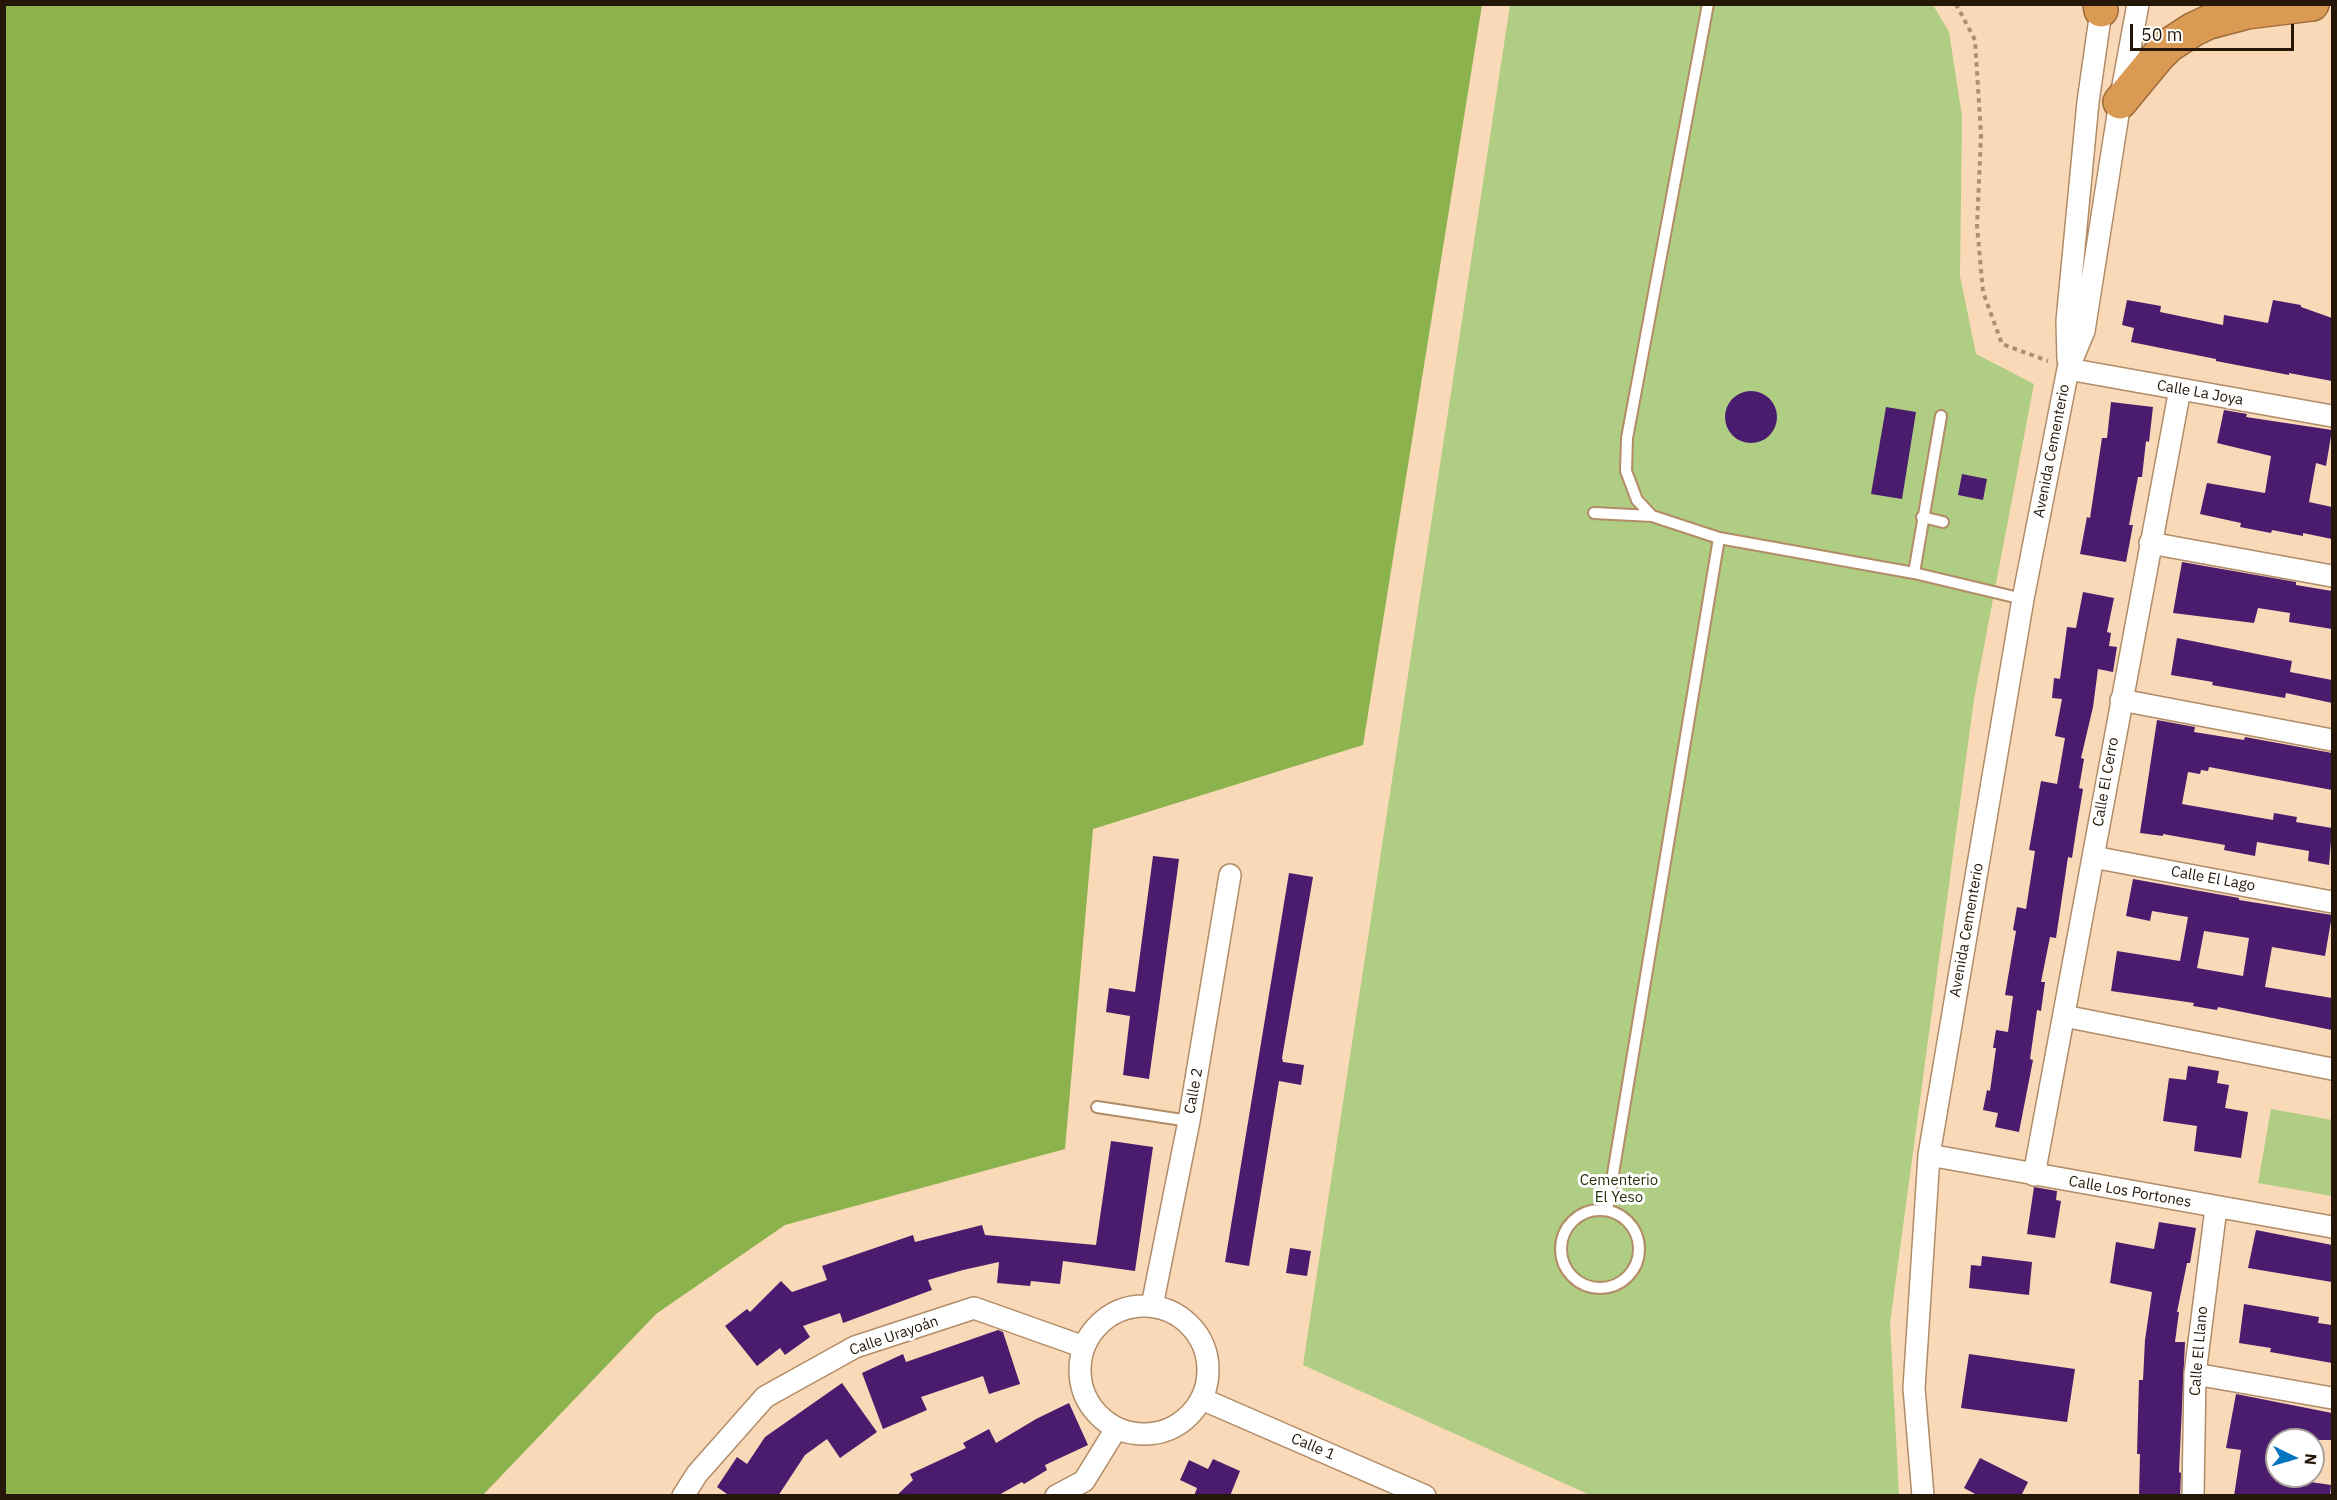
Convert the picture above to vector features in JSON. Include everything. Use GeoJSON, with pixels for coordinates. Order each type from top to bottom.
{"type":"FeatureCollection","features":[{"type":"Feature","properties":{"kind":"highway"},"geometry":{"type":"LineString","coordinates":[[2120,102],[2169,45],[2194,29],[2209,22],[2247,12],[2312,4]]}},
{"type":"Feature","properties":{"kind":"highway"},"geometry":{"type":"LineString","coordinates":[[2327,4],[2332,7]]}},
{"type":"Feature","properties":{"kind":"street","name":"Avenida Cementerio"},"geometry":{"type":"LineString","coordinates":[[1923,1496],[1914,1388],[1929,1155],[2023,599],[2068,369],[2084,331],[2138,4]]}},
{"type":"Feature","properties":{"kind":"street","name":"Avenida Cementerio"},"geometry":{"type":"LineString","coordinates":[[2068,369],[2067,321],[2088,102],[2101,6]]}},
{"type":"Feature","properties":{"kind":"street","name":"Calle La Joya"},"geometry":{"type":"LineString","coordinates":[[2068,369],[2332,416]]}},
{"type":"Feature","properties":{"kind":"street","name":"Calle El Cerro"},"geometry":{"type":"LineString","coordinates":[[2034,1175],[2180,389]]}},
{"type":"Feature","properties":{"kind":"street"},"geometry":{"type":"LineString","coordinates":[[2150,543],[2332,576]]}},
{"type":"Feature","properties":{"kind":"street"},"geometry":{"type":"LineString","coordinates":[[2121,700],[2332,740]]}},
{"type":"Feature","properties":{"kind":"street","name":"Calle El Lago"},"geometry":{"type":"LineString","coordinates":[[2092,857],[2332,902]]}},
{"type":"Feature","properties":{"kind":"street","name":"Calle 2"},"geometry":{"type":"LineString","coordinates":[[1152,1306],[1189,1121],[1230,875]]}},
{"type":"Feature","properties":{"kind":"street"},"geometry":{"type":"LineString","coordinates":[[2064,1016],[2332,1069]]}},
{"type":"Feature","properties":{"kind":"street","name":"Calle Los Portones"},"geometry":{"type":"LineString","coordinates":[[1929,1155],[2332,1227]]}},
{"type":"Feature","properties":{"kind":"street","name":"Calle El Llano"},"geometry":{"type":"LineString","coordinates":[[2193,1496],[2195,1374],[2216,1208]]}},
{"type":"Feature","properties":{"kind":"street"},"geometry":{"type":"LineString","coordinates":[[1131,1306],[1152,1306],[1175,1314],[1194,1329],[1205,1351],[1208,1375],[1202,1399],[1180,1424],[1149,1435],[1116,1429],[1097,1415],[1084,1395],[1079,1371],[1084,1347],[1094,1328],[1111,1314],[1131,1306]]}},
{"type":"Feature","properties":{"kind":"street","name":"Calle Urayoán"},"geometry":{"type":"LineString","coordinates":[[683,1496],[697,1473],[765,1397],[855,1347],[974,1308],[1084,1347]]}},
{"type":"Feature","properties":{"kind":"street"},"geometry":{"type":"LineString","coordinates":[[2195,1374],[2332,1398]]}},
{"type":"Feature","properties":{"kind":"street","name":"Calle 1"},"geometry":{"type":"LineString","coordinates":[[1202,1399],[1425,1496]]}},
{"type":"Feature","properties":{"kind":"street"},"geometry":{"type":"LineString","coordinates":[[1056,1496],[1084,1481],[1116,1429]]}},
{"type":"Feature","properties":{"kind":"lane"},"geometry":{"type":"LineString","coordinates":[[1652,516],[1637,500],[1626,471],[1627,438],[1708,4]]}},
{"type":"Feature","properties":{"kind":"lane"},"geometry":{"type":"LineString","coordinates":[[1914,573],[1941,416]]}},
{"type":"Feature","properties":{"kind":"lane"},"geometry":{"type":"LineString","coordinates":[[1594,513],[1652,516],[1719,538],[1914,573],[2023,599]]}},
{"type":"Feature","properties":{"kind":"lane"},"geometry":{"type":"LineString","coordinates":[[1922,517],[1943,522]]}},
{"type":"Feature","properties":{"kind":"lane"},"geometry":{"type":"LineString","coordinates":[[1608,1210],[1719,538]]}},
{"type":"Feature","properties":{"kind":"lane"},"geometry":{"type":"LineString","coordinates":[[1097,1107],[1189,1121]]}},
{"type":"Feature","properties":{"kind":"lane"},"geometry":{"type":"LineString","coordinates":[[1595,1209],[1608,1210],[1620,1215],[1630,1223],[1637,1235],[1640,1248],[1638,1262],[1621,1282],[1609,1287],[1595,1288],[1573,1277],[1562,1255],[1562,1243],[1569,1226],[1583,1213],[1595,1209]]}},
{"type":"Feature","properties":{"kind":"path"},"geometry":{"type":"LineString","coordinates":[[1956,4],[1976,40],[1981,135],[1977,226],[1983,292],[2002,344],[2068,369]]}},
{"type":"Feature","properties":{"kind":"green space"},"geometry":{"type":"Polygon","coordinates":[[[5,4],[1482,5],[1363,745],[1093,829],[1065,1149],[785,1225],[656,1314],[483,1495],[5,1495],[5,4]]]}},
{"type":"Feature","properties":{"kind":"green space","name":"Cementerio El Yeso"},"geometry":{"type":"Polygon","coordinates":[[[1510,5],[1933,5],[1949,32],[1962,116],[1960,276],[1976,354],[2034,384],[1974,699],[1890,1323],[1899,1495],[1590,1495],[1303,1365],[1510,5]]]}},
{"type":"Feature","properties":{"kind":"green space"},"geometry":{"type":"Polygon","coordinates":[[[2271,1109],[2332,1120],[2332,1196],[2258,1183],[2271,1109]]]}},
{"type":"Feature","properties":{"kind":"building"},"geometry":{"type":"Polygon","coordinates":[[[2127,300],[2161,306],[2160,312],[2223,325],[2224,315],[2268,323],[2273,300],[2301,305],[2301,307],[2332,318],[2332,381],[2216,361],[2216,359],[2131,342],[2134,328],[2122,325],[2127,300]]]}},
{"type":"Feature","properties":{"kind":"building"},"geometry":{"type":"Polygon","coordinates":[[[1751,391],[1761,393],[1769,399],[1775,407],[1777,417],[1775,427],[1769,435],[1761,441],[1751,443],[1741,441],[1733,435],[1727,427],[1725,417],[1727,407],[1733,399],[1741,393],[1751,391]]]}},
{"type":"Feature","properties":{"kind":"building"},"geometry":{"type":"Polygon","coordinates":[[[2111,402],[2153,407],[2142,477],[2138,477],[2129,525],[2133,525],[2126,562],[2080,554],[2087,517],[2090,518],[2102,438],[2107,438],[2111,402]]]}},
{"type":"Feature","properties":{"kind":"building"},"geometry":{"type":"Polygon","coordinates":[[[1886,407],[1916,412],[1902,499],[1871,494],[1886,407]]]}},
{"type":"Feature","properties":{"kind":"building"},"geometry":{"type":"Polygon","coordinates":[[[2224,410],[2247,414],[2246,417],[2332,430],[2326,466],[2316,463],[2309,502],[2332,507],[2332,539],[2303,533],[2303,536],[2272,530],[2271,533],[2240,527],[2241,523],[2200,514],[2207,483],[2265,493],[2271,456],[2217,443],[2224,410]]]}},
{"type":"Feature","properties":{"kind":"building"},"geometry":{"type":"Polygon","coordinates":[[[1962,474],[1987,479],[1983,500],[1958,495],[1962,474]]]}},
{"type":"Feature","properties":{"kind":"building"},"geometry":{"type":"Polygon","coordinates":[[[2182,562],[2296,582],[2296,585],[2332,591],[2332,629],[2289,622],[2290,613],[2258,608],[2254,623],[2173,613],[2182,562]]]}},
{"type":"Feature","properties":{"kind":"building"},"geometry":{"type":"Polygon","coordinates":[[[2083,592],[2114,598],[2107,632],[2111,633],[2109,646],[2117,647],[2113,672],[2098,669],[2093,707],[2081,758],[2084,759],[2079,788],[2083,789],[2072,858],[2068,857],[2056,938],[2050,937],[2041,982],[2045,982],[2041,1011],[2037,1010],[2030,1059],[2033,1060],[2019,1132],[1995,1127],[1998,1113],[1983,1110],[1987,1090],[1990,1091],[1996,1030],[2008,1032],[2013,996],[2005,995],[2016,931],[2013,930],[2017,907],[2026,909],[2035,851],[2029,850],[2041,781],[2057,784],[2065,738],[2055,736],[2062,699],[2052,698],[2054,678],[2060,679],[2067,627],[2076,628],[2083,592]]]}},
{"type":"Feature","properties":{"kind":"building"},"geometry":{"type":"Polygon","coordinates":[[[2177,638],[2292,661],[2290,672],[2332,680],[2332,703],[2286,693],[2285,698],[2171,675],[2177,638]]]}},
{"type":"Feature","properties":{"kind":"building"},"geometry":{"type":"Polygon","coordinates":[[[2157,720],[2195,727],[2194,732],[2244,740],[2245,737],[2332,753],[2332,790],[2209,767],[2208,771],[2201,770],[2200,774],[2188,772],[2182,804],[2273,820],[2274,813],[2297,817],[2296,822],[2332,828],[2329,865],[2308,861],[2309,851],[2257,842],[2255,856],[2224,850],[2225,845],[2163,834],[2163,836],[2140,833],[2157,720]]]}},
{"type":"Feature","properties":{"kind":"building"},"geometry":{"type":"Polygon","coordinates":[[[1153,856],[1179,859],[1149,1079],[1123,1075],[1130,1016],[1106,1012],[1109,988],[1135,992],[1153,856]]]}},
{"type":"Feature","properties":{"kind":"building"},"geometry":{"type":"Polygon","coordinates":[[[1289,873],[1313,877],[1282,1058],[1283,1062],[1304,1065],[1301,1085],[1279,1081],[1249,1266],[1225,1262],[1289,873]]]}},
{"type":"Feature","properties":{"kind":"building"},"geometry":{"type":"Polygon","coordinates":[[[2133,879],[2332,915],[2325,956],[2272,947],[2265,987],[2332,998],[2332,1030],[2218,1007],[2217,1010],[2193,1006],[2194,1003],[2111,991],[2117,951],[2180,961],[2188,917],[2152,911],[2150,921],[2126,916],[2133,879]],[[2204,931],[2197,968],[2243,976],[2249,938],[2204,931]]]}},
{"type":"Feature","properties":{"kind":"building"},"geometry":{"type":"Polygon","coordinates":[[[2188,1066],[2219,1071],[2217,1083],[2229,1085],[2225,1108],[2248,1112],[2241,1158],[2194,1151],[2197,1126],[2163,1121],[2169,1078],[2186,1080],[2188,1066]]]}},
{"type":"Feature","properties":{"kind":"building"},"geometry":{"type":"Polygon","coordinates":[[[1111,1141],[1153,1147],[1135,1271],[1063,1261],[1060,1284],[1031,1281],[1030,1286],[997,1283],[999,1262],[963,1270],[928,1280],[932,1290],[843,1323],[840,1313],[803,1326],[810,1337],[785,1355],[780,1348],[757,1366],[725,1326],[747,1309],[750,1312],[781,1281],[792,1292],[827,1280],[822,1266],[913,1235],[915,1242],[982,1225],[985,1235],[1096,1245],[1111,1141]]]}},
{"type":"Feature","properties":{"kind":"building"},"geometry":{"type":"Polygon","coordinates":[[[2034,1187],[2057,1191],[2056,1200],[2061,1201],[2055,1238],[2027,1234],[2034,1187]]]}},
{"type":"Feature","properties":{"kind":"building"},"geometry":{"type":"Polygon","coordinates":[[[2159,1222],[2196,1228],[2190,1263],[2187,1263],[2177,1312],[2179,1312],[2175,1342],[2185,1342],[2180,1496],[2139,1496],[2140,1454],[2137,1454],[2139,1380],[2143,1380],[2145,1340],[2152,1292],[2110,1283],[2116,1242],[2154,1249],[2159,1222]]]}},
{"type":"Feature","properties":{"kind":"building"},"geometry":{"type":"Polygon","coordinates":[[[2256,1230],[2332,1245],[2332,1282],[2248,1268],[2256,1230]]]}},
{"type":"Feature","properties":{"kind":"building"},"geometry":{"type":"Polygon","coordinates":[[[1290,1248],[1311,1251],[1307,1276],[1286,1273],[1290,1248]]]}},
{"type":"Feature","properties":{"kind":"building"},"geometry":{"type":"Polygon","coordinates":[[[1982,1256],[2032,1262],[2029,1295],[1969,1288],[1971,1265],[1981,1266],[1982,1256]]]}},
{"type":"Feature","properties":{"kind":"building"},"geometry":{"type":"Polygon","coordinates":[[[2244,1304],[2319,1317],[2318,1323],[2332,1325],[2332,1363],[2270,1352],[2271,1348],[2239,1343],[2244,1304]]]}},
{"type":"Feature","properties":{"kind":"building"},"geometry":{"type":"Polygon","coordinates":[[[998,1330],[1003,1332],[1020,1384],[989,1394],[983,1376],[921,1397],[927,1410],[883,1429],[862,1373],[903,1354],[906,1362],[998,1330]]]}},
{"type":"Feature","properties":{"kind":"building"},"geometry":{"type":"Polygon","coordinates":[[[1969,1354],[2075,1369],[2067,1422],[1961,1408],[1969,1354]]]}},
{"type":"Feature","properties":{"kind":"building"},"geometry":{"type":"Polygon","coordinates":[[[842,1383],[877,1432],[840,1458],[827,1439],[805,1455],[778,1496],[730,1496],[717,1487],[737,1457],[747,1464],[765,1437],[842,1383]]]}},
{"type":"Feature","properties":{"kind":"building"},"geometry":{"type":"Polygon","coordinates":[[[2236,1394],[2332,1413],[2332,1440],[2325,1440],[2325,1428],[2265,1428],[2265,1488],[2325,1488],[2325,1484],[2331,1485],[2330,1496],[2234,1496],[2241,1450],[2226,1448],[2236,1394]]]}},
{"type":"Feature","properties":{"kind":"building"},"geometry":{"type":"Polygon","coordinates":[[[1069,1403],[1088,1445],[1045,1465],[1047,1470],[1024,1484],[1022,1482],[997,1496],[896,1496],[913,1480],[910,1474],[966,1448],[963,1443],[989,1429],[996,1443],[1036,1419],[1069,1403]]]}},
{"type":"Feature","properties":{"kind":"building"},"geometry":{"type":"Polygon","coordinates":[[[1980,1458],[2028,1482],[2021,1496],[1979,1496],[1964,1488],[1980,1458]]]}},
{"type":"Feature","properties":{"kind":"building"},"geometry":{"type":"Polygon","coordinates":[[[1213,1459],[1240,1471],[1230,1496],[1194,1496],[1197,1488],[1180,1480],[1189,1460],[1208,1469],[1213,1459]]]}}]}
